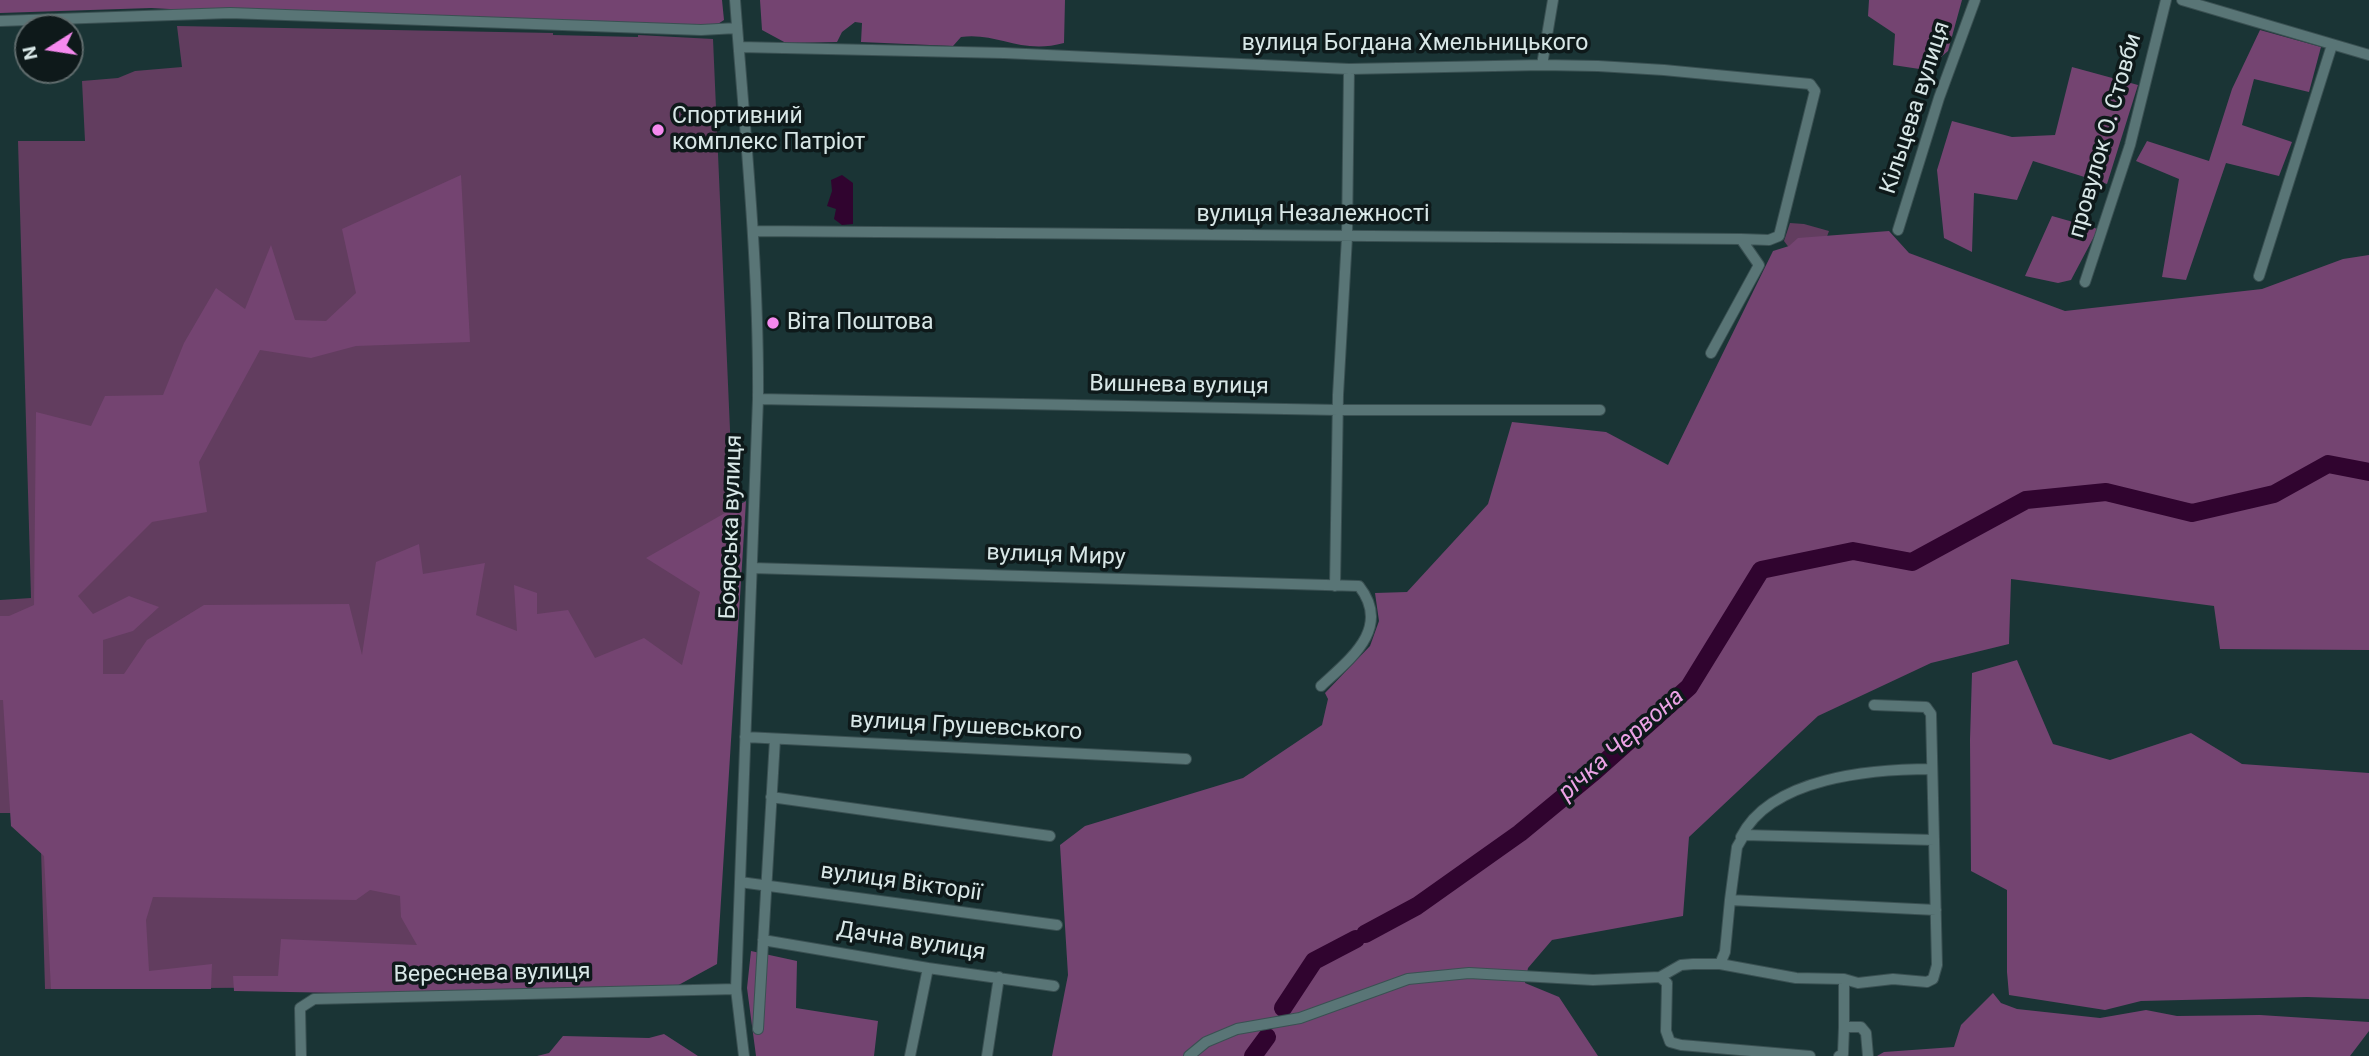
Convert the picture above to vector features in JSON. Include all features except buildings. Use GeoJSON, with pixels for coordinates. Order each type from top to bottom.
{"type":"FeatureCollection","features":[{"type":"Feature","properties":{"kind":"street","name":"Боярська вулиця"},"geometry":{"type":"LineString","coordinates":[[734,0],[754,231],[759,329],[736,989],[744,1056]]}},
{"type":"Feature","properties":{"kind":"street"},"geometry":{"type":"LineString","coordinates":[[1542,65],[1553,0]]}},
{"type":"Feature","properties":{"kind":"street","name":"Кільцева вулиця"},"geometry":{"type":"LineString","coordinates":[[1898,230],[1939,98],[1975,0]]}},
{"type":"Feature","properties":{"kind":"street","name":"провулок О. Стовби"},"geometry":{"type":"LineString","coordinates":[[2085,282],[2130,145],[2166,0]]}},
{"type":"Feature","properties":{"kind":"street"},"geometry":{"type":"LineString","coordinates":[[2182,0],[2369,55]]}},
{"type":"Feature","properties":{"kind":"street"},"geometry":{"type":"LineString","coordinates":[[0,21],[230,13],[701,30],[737,28]]}},
{"type":"Feature","properties":{"kind":"street"},"geometry":{"type":"LineString","coordinates":[[2259,276],[2332,45]]}},
{"type":"Feature","properties":{"kind":"street","name":"вулиця Богдана Хмельницького"},"geometry":{"type":"LineString","coordinates":[[739,47],[1004,53],[1349,69],[1542,65],[1664,69],[1810,84],[1815,91],[1780,236],[1769,240],[1741,239]]}},
{"type":"Feature","properties":{"kind":"street"},"geometry":{"type":"LineString","coordinates":[[1335,586],[1338,410],[1347,237],[1349,69]]}},
{"type":"Feature","properties":{"kind":"street","name":"вулиця Незалежності"},"geometry":{"type":"LineString","coordinates":[[754,231],[1741,239]]}},
{"type":"Feature","properties":{"kind":"street"},"geometry":{"type":"LineString","coordinates":[[1711,353],[1759,265],[1741,239]]}},
{"type":"Feature","properties":{"kind":"street","name":"Вишнева вулиця"},"geometry":{"type":"LineString","coordinates":[[758,399],[1338,410],[1600,410]]}},
{"type":"Feature","properties":{"kind":"street","name":"вулиця Миру"},"geometry":{"type":"LineString","coordinates":[[752,568],[1359,586],[1368,598],[1372,622],[1360,650],[1321,686]]}},
{"type":"Feature","properties":{"kind":"street"},"geometry":{"type":"LineString","coordinates":[[1189,1056],[1206,1042],[1237,1029],[1300,1018],[1408,979],[1469,973],[1593,980],[1660,977],[1681,965],[1720,964],[1796,978],[1844,979],[1858,983],[1893,979],[1927,982],[1933,979],[1937,965],[1930,710],[1874,705]]}},
{"type":"Feature","properties":{"kind":"street","name":"вулиця Грушевського"},"geometry":{"type":"LineString","coordinates":[[745,737],[1185,759]]}},
{"type":"Feature","properties":{"kind":"street"},"geometry":{"type":"LineString","coordinates":[[758,1029],[775,739]]}},
{"type":"Feature","properties":{"kind":"street"},"geometry":{"type":"LineString","coordinates":[[1720,964],[1725,952],[1739,840],[1764,808],[1826,779],[1883,771],[1932,769]]}},
{"type":"Feature","properties":{"kind":"street"},"geometry":{"type":"LineString","coordinates":[[771,797],[1050,836]]}},
{"type":"Feature","properties":{"kind":"street"},"geometry":{"type":"LineString","coordinates":[[1739,840],[1744,835],[1751,834],[1934,840]]}},
{"type":"Feature","properties":{"kind":"street","name":"вулиця Вікторії"},"geometry":{"type":"LineString","coordinates":[[740,882],[1057,925]]}},
{"type":"Feature","properties":{"kind":"street"},"geometry":{"type":"LineString","coordinates":[[1730,900],[1936,910]]}},
{"type":"Feature","properties":{"kind":"street","name":"Дачна вулиця"},"geometry":{"type":"LineString","coordinates":[[763,940],[1054,986]]}},
{"type":"Feature","properties":{"kind":"street"},"geometry":{"type":"LineString","coordinates":[[911,1056],[928,968]]}},
{"type":"Feature","properties":{"kind":"street"},"geometry":{"type":"LineString","coordinates":[[987,1056],[999,977]]}},
{"type":"Feature","properties":{"kind":"street"},"geometry":{"type":"LineString","coordinates":[[1660,977],[1667,984],[1666,1031],[1670,1042],[1810,1056]]}},
{"type":"Feature","properties":{"kind":"street"},"geometry":{"type":"LineString","coordinates":[[1839,1056],[1844,1049],[1844,979]]}},
{"type":"Feature","properties":{"kind":"street","name":"Вереснева вулиця"},"geometry":{"type":"LineString","coordinates":[[301,1056],[300,1009],[314,999],[736,989]]}},
{"type":"Feature","properties":{"kind":"street"},"geometry":{"type":"LineString","coordinates":[[1844,1027],[1861,1027],[1866,1033],[1868,1056]]}},
{"type":"Feature","properties":{"kind":"street"},"geometry":{"type":"LineString","coordinates":[[1868,1056],[1875,1048],[1881,1047]]}},
{"type":"Feature","properties":{"kind":"shaded area"},"geometry":{"type":"Polygon","coordinates":[[[0,0],[722,0],[724,20],[704,33],[427,23],[151,8],[0,13],[0,0]]]}},
{"type":"Feature","properties":{"kind":"shaded area"},"geometry":{"type":"Polygon","coordinates":[[[760,0],[1065,0],[1064,43],[1049,46],[1022,45],[974,36],[961,37],[953,46],[861,42],[862,23],[855,22],[842,32],[837,42],[786,43],[762,30],[760,0]]]}},
{"type":"Feature","properties":{"kind":"shaded area"},"geometry":{"type":"Polygon","coordinates":[[[1869,0],[1962,0],[1948,51],[1926,70],[1893,65],[1895,34],[1868,16],[1869,0]]]}},
{"type":"Feature","properties":{"kind":"shaded area"},"geometry":{"type":"Polygon","coordinates":[[[177,26],[638,35],[713,39],[733,499],[686,954],[673,985],[45,989],[40,813],[0,813],[0,600],[31,598],[18,141],[85,141],[84,81],[118,78],[135,71],[182,67],[177,26]]]}},
{"type":"Feature","properties":{"kind":"shaded area"},"geometry":{"type":"Polygon","coordinates":[[[2260,30],[2321,47],[2309,92],[2254,79],[2242,125],[2292,142],[2279,176],[2226,163],[2186,280],[2162,277],[2179,179],[2136,161],[2147,141],[2209,161],[2232,89],[2260,30]]]}},
{"type":"Feature","properties":{"kind":"shaded area"},"geometry":{"type":"Polygon","coordinates":[[[2072,67],[2138,85],[2107,184],[2033,161],[2017,200],[1974,193],[1972,252],[1944,238],[1937,170],[1952,121],[2012,137],[2055,135],[2072,67]]]}},
{"type":"Feature","properties":{"kind":"shaded area"},"geometry":{"type":"Polygon","coordinates":[[[461,175],[470,342],[356,346],[311,358],[260,350],[199,462],[207,512],[152,522],[78,596],[93,614],[129,596],[159,607],[133,631],[103,640],[103,674],[124,674],[147,640],[204,605],[349,604],[362,655],[376,562],[419,544],[423,574],[485,563],[476,615],[517,631],[514,585],[537,593],[537,614],[568,610],[595,658],[644,638],[682,665],[700,592],[646,558],[746,501],[717,964],[673,988],[565,997],[234,991],[233,976],[278,976],[281,939],[417,945],[401,917],[400,896],[370,890],[356,900],[153,897],[146,920],[149,971],[212,964],[211,989],[51,989],[44,856],[11,826],[3,700],[0,700],[0,616],[9,616],[34,605],[36,412],[91,426],[105,396],[163,395],[184,343],[216,288],[245,309],[271,245],[295,320],[326,321],[356,293],[342,229],[461,175]]]}},
{"type":"Feature","properties":{"kind":"shaded area"},"geometry":{"type":"Polygon","coordinates":[[[842,175],[853,183],[853,224],[842,225],[834,219],[836,209],[827,206],[832,191],[831,180],[842,175]]]}},
{"type":"Feature","properties":{"kind":"shaded area"},"geometry":{"type":"Polygon","coordinates":[[[2052,216],[2098,229],[2071,280],[2058,283],[2025,276],[2052,216]]]}},
{"type":"Feature","properties":{"kind":"shaded area"},"geometry":{"type":"Polygon","coordinates":[[[1790,223],[1829,231],[1820,256],[1796,257],[1784,241],[1790,223]]]}},
{"type":"Feature","properties":{"kind":"shaded area"},"geometry":{"type":"Polygon","coordinates":[[[1889,231],[1909,253],[2065,311],[2262,289],[2343,259],[2369,255],[2369,650],[2220,649],[2214,606],[2011,579],[2009,644],[1931,663],[1818,716],[1689,837],[1683,916],[1552,940],[1528,968],[1525,983],[1559,997],[1598,1056],[1052,1056],[1068,975],[1060,845],[1085,826],[1243,778],[1322,725],[1328,699],[1325,693],[1370,646],[1379,621],[1375,593],[1407,592],[1488,504],[1512,422],[1606,432],[1668,465],[1773,251],[1789,246],[1798,238],[1889,231]]]}},
{"type":"Feature","properties":{"kind":"shaded area"},"geometry":{"type":"Polygon","coordinates":[[[2017,660],[2053,744],[2110,760],[2191,733],[2242,764],[2369,773],[2369,999],[2307,997],[2141,1001],[2105,1010],[2009,995],[2007,890],[1971,871],[1970,740],[1972,673],[2017,660]]]}},
{"type":"Feature","properties":{"kind":"shaded area"},"geometry":{"type":"Polygon","coordinates":[[[751,951],[797,961],[796,1008],[878,1021],[874,1056],[756,1056],[747,988],[751,951]]]}},
{"type":"Feature","properties":{"kind":"shaded area"},"geometry":{"type":"Polygon","coordinates":[[[1993,993],[2001,1003],[2017,1009],[2100,1018],[2146,1010],[2177,1016],[2260,1015],[2369,1022],[2369,1031],[2350,1056],[1877,1056],[1884,1052],[1954,1047],[1961,1025],[1993,993]]]}},
{"type":"Feature","properties":{"kind":"shaded area"},"geometry":{"type":"Polygon","coordinates":[[[664,1034],[698,1056],[537,1056],[549,1053],[563,1036],[649,1038],[664,1034]]]}},
{"type":"Feature","properties":{"kind":"waterway","name":"річка Червона"},"geometry":{"type":"LineString","coordinates":[[1365,934],[1417,906],[1520,833],[1595,771],[1689,687],[1761,570],[1853,551],[1912,562],[2026,500],[2106,492],[2192,513],[2274,494],[2328,464],[2369,472]]}},
{"type":"Feature","properties":{"kind":"waterway"},"geometry":{"type":"LineString","coordinates":[[1283,1008],[1314,961],[1356,939]]}},
{"type":"Feature","properties":{"kind":"waterway","name":"річка Червона"},"geometry":{"type":"LineString","coordinates":[[1253,1056],[1267,1037]]}},
{"type":"Feature","properties":{"kind":"place","name":"Спортивний комплекс Патріот"},"geometry":{"type":"Point","coordinates":[658,130]}},
{"type":"Feature","properties":{"kind":"place","name":"Віта Поштова"},"geometry":{"type":"Point","coordinates":[773,323]}}]}
